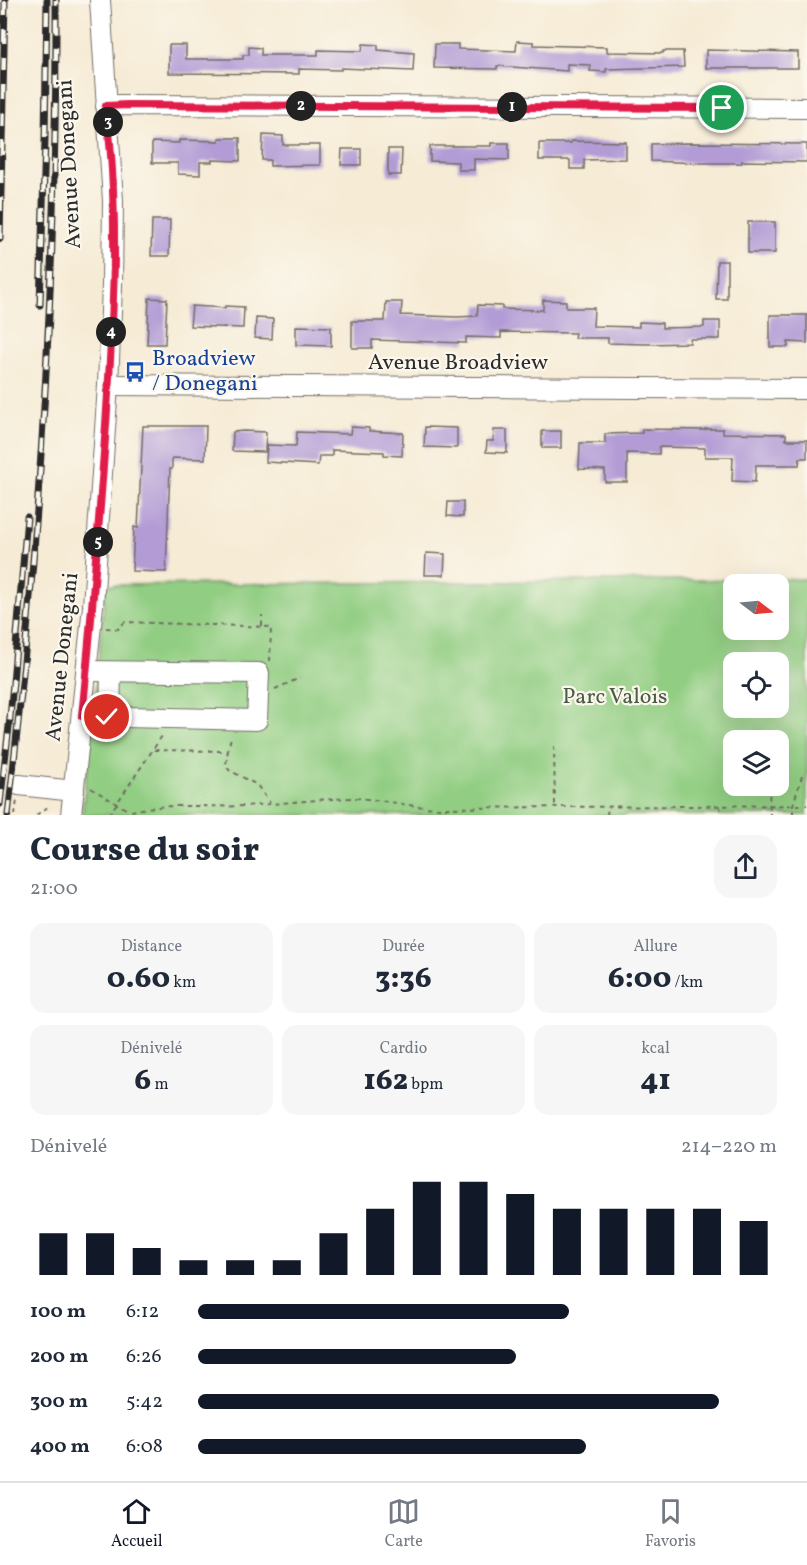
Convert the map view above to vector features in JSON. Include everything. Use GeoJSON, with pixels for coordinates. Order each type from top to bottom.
{"type":"FeatureCollection","features":[{"type":"Feature","properties":{"kind":"street","name":"Avenue Donegani"},"geometry":{"type":"LineString","coordinates":[[71,815],[79,789],[82,716],[93,606],[108,385],[113,211],[100,0]]}},
{"type":"Feature","properties":{"kind":"street"},"geometry":{"type":"LineString","coordinates":[[106,106],[807,108]]}},
{"type":"Feature","properties":{"kind":"street","name":"Avenue Broadview"},"geometry":{"type":"LineString","coordinates":[[108,385],[807,389]]}},
{"type":"Feature","properties":{"kind":"street"},"geometry":{"type":"LineString","coordinates":[[82,716],[258,720],[259,673],[87,671]]}},
{"type":"Feature","properties":{"kind":"street"},"geometry":{"type":"LineString","coordinates":[[110,717],[111,672]]}},
{"type":"Feature","properties":{"kind":"street"},"geometry":{"type":"LineString","coordinates":[[19,785],[79,789]]}},
{"type":"Feature","properties":{"kind":"path"},"geometry":{"type":"LineString","coordinates":[[262,615],[262,626]]}},
{"type":"Feature","properties":{"kind":"path"},"geometry":{"type":"LineString","coordinates":[[100,628],[118,629],[125,622],[271,627],[270,668]]}},
{"type":"Feature","properties":{"kind":"path"},"geometry":{"type":"LineString","coordinates":[[277,689],[300,678]]}},
{"type":"Feature","properties":{"kind":"path"},"geometry":{"type":"LineString","coordinates":[[109,815],[164,736]]}},
{"type":"Feature","properties":{"kind":"path"},"geometry":{"type":"LineString","coordinates":[[231,737],[226,765],[229,771],[257,785],[270,803]]}},
{"type":"Feature","properties":{"kind":"path"},"geometry":{"type":"LineString","coordinates":[[554,746],[555,806]]}},
{"type":"Feature","properties":{"kind":"path"},"geometry":{"type":"LineString","coordinates":[[154,750],[228,750]]}},
{"type":"Feature","properties":{"kind":"path"},"geometry":{"type":"LineString","coordinates":[[793,815],[793,805],[802,776]]}},
{"type":"Feature","properties":{"kind":"path"},"geometry":{"type":"LineString","coordinates":[[79,789],[94,789],[129,811]]}},
{"type":"Feature","properties":{"kind":"path"},"geometry":{"type":"LineString","coordinates":[[770,796],[770,815]]}},
{"type":"Feature","properties":{"kind":"path"},"geometry":{"type":"LineString","coordinates":[[123,815],[129,811],[150,807],[242,806],[353,798],[443,808],[807,805]]}},
{"type":"Feature","properties":{"kind":"path"},"geometry":{"type":"LineString","coordinates":[[607,815],[608,806]]}},
{"type":"Feature","properties":{"kind":"path"},"geometry":{"type":"LineString","coordinates":[[720,806],[721,815]]}},
{"type":"Feature","properties":{"kind":"path"},"geometry":{"type":"LineString","coordinates":[[443,808],[443,815]]}},
{"type":"Feature","properties":{"kind":"green space","name":"Parc Valois"},"geometry":{"type":"Polygon","coordinates":[[[789,579],[807,579],[807,815],[82,815],[106,585],[723,580],[723,640],[789,640],[789,579]]]}},
{"type":"Feature","properties":{"kind":"building"},"geometry":{"type":"Polygon","coordinates":[[[517,41],[534,42],[534,45],[607,47],[607,52],[683,51],[684,67],[606,69],[606,72],[590,71],[591,65],[567,64],[567,71],[497,66],[497,69],[434,68],[435,44],[458,44],[458,49],[516,51],[517,41]]]}},
{"type":"Feature","properties":{"kind":"building"},"geometry":{"type":"Polygon","coordinates":[[[363,44],[378,45],[378,50],[414,53],[413,71],[341,68],[341,70],[299,69],[299,74],[169,73],[169,45],[186,45],[186,59],[243,59],[243,55],[249,55],[249,47],[261,48],[261,55],[318,55],[318,50],[362,51],[363,44]]]}},
{"type":"Feature","properties":{"kind":"building"},"geometry":{"type":"Polygon","coordinates":[[[706,50],[798,52],[798,68],[706,68],[706,50]]]}},
{"type":"Feature","properties":{"kind":"building"},"geometry":{"type":"Polygon","coordinates":[[[263,135],[283,136],[283,145],[320,145],[320,165],[270,166],[270,160],[262,160],[263,135]]]}},
{"type":"Feature","properties":{"kind":"building"},"geometry":{"type":"Polygon","coordinates":[[[219,138],[240,138],[240,161],[200,162],[200,175],[178,174],[178,163],[152,163],[152,142],[219,141],[219,138]]]}},
{"type":"Feature","properties":{"kind":"building"},"geometry":{"type":"Polygon","coordinates":[[[571,141],[626,142],[626,159],[584,160],[584,169],[570,169],[570,160],[539,160],[539,143],[571,143],[571,141]]]}},
{"type":"Feature","properties":{"kind":"building"},"geometry":{"type":"Polygon","coordinates":[[[491,143],[509,143],[509,160],[474,159],[474,170],[458,170],[458,162],[430,161],[430,146],[491,146],[491,143]]]}},
{"type":"Feature","properties":{"kind":"building"},"geometry":{"type":"Polygon","coordinates":[[[651,144],[807,144],[807,162],[651,161],[651,144]]]}},
{"type":"Feature","properties":{"kind":"building"},"geometry":{"type":"Polygon","coordinates":[[[342,149],[361,149],[361,165],[341,165],[342,149]]]}},
{"type":"Feature","properties":{"kind":"building"},"geometry":{"type":"Polygon","coordinates":[[[388,149],[402,149],[401,175],[388,175],[388,149]]]}},
{"type":"Feature","properties":{"kind":"building"},"geometry":{"type":"Polygon","coordinates":[[[152,220],[170,220],[169,256],[151,256],[152,220]]]}},
{"type":"Feature","properties":{"kind":"building"},"geometry":{"type":"Polygon","coordinates":[[[748,222],[775,222],[775,253],[748,253],[748,222]]]}},
{"type":"Feature","properties":{"kind":"building"},"geometry":{"type":"Polygon","coordinates":[[[717,261],[727,261],[727,299],[716,299],[717,261]]]}},
{"type":"Feature","properties":{"kind":"building"},"geometry":{"type":"Polygon","coordinates":[[[149,298],[167,299],[165,344],[147,344],[149,298]]]}},
{"type":"Feature","properties":{"kind":"building"},"geometry":{"type":"Polygon","coordinates":[[[543,300],[566,301],[566,308],[594,308],[593,326],[639,327],[639,322],[662,323],[662,328],[704,327],[704,321],[720,321],[720,339],[690,339],[690,343],[608,343],[608,338],[574,338],[575,333],[501,332],[501,338],[466,337],[466,343],[372,340],[372,348],[352,348],[352,321],[385,321],[386,302],[402,302],[401,315],[457,317],[477,316],[478,305],[502,306],[502,309],[543,310],[543,300]]]}},
{"type":"Feature","properties":{"kind":"building"},"geometry":{"type":"Polygon","coordinates":[[[192,306],[244,307],[243,328],[190,326],[192,306]]]}},
{"type":"Feature","properties":{"kind":"building"},"geometry":{"type":"Polygon","coordinates":[[[770,315],[807,315],[807,343],[788,342],[788,347],[770,347],[770,315]]]}},
{"type":"Feature","properties":{"kind":"building"},"geometry":{"type":"Polygon","coordinates":[[[256,318],[273,319],[272,339],[255,338],[256,318]]]}},
{"type":"Feature","properties":{"kind":"building"},"geometry":{"type":"Polygon","coordinates":[[[296,326],[331,327],[331,346],[296,345],[296,326]]]}},
{"type":"Feature","properties":{"kind":"building"},"geometry":{"type":"Polygon","coordinates":[[[143,426],[206,426],[205,459],[172,458],[166,572],[132,571],[134,527],[138,528],[143,426]]]}},
{"type":"Feature","properties":{"kind":"building"},"geometry":{"type":"Polygon","coordinates":[[[351,427],[369,428],[369,431],[403,433],[402,456],[384,455],[384,452],[332,450],[332,456],[319,456],[318,465],[266,462],[267,445],[296,446],[297,432],[350,434],[351,427]]]}},
{"type":"Feature","properties":{"kind":"building"},"geometry":{"type":"Polygon","coordinates":[[[425,427],[457,428],[457,448],[424,447],[425,427]]]}},
{"type":"Feature","properties":{"kind":"building"},"geometry":{"type":"Polygon","coordinates":[[[642,429],[723,429],[723,433],[786,434],[786,440],[807,440],[807,458],[800,458],[799,465],[756,465],[755,482],[732,481],[733,457],[705,457],[705,448],[659,447],[659,454],[627,453],[627,482],[605,482],[605,470],[579,469],[580,443],[605,443],[605,434],[642,433],[642,429]]]}},
{"type":"Feature","properties":{"kind":"building"},"geometry":{"type":"Polygon","coordinates":[[[494,430],[507,430],[507,453],[486,452],[487,441],[493,441],[494,430]]]}},
{"type":"Feature","properties":{"kind":"building"},"geometry":{"type":"Polygon","coordinates":[[[542,431],[561,431],[561,448],[542,448],[542,431]]]}},
{"type":"Feature","properties":{"kind":"building"},"geometry":{"type":"Polygon","coordinates":[[[233,432],[266,432],[265,452],[232,451],[233,432]]]}},
{"type":"Feature","properties":{"kind":"building"},"geometry":{"type":"Polygon","coordinates":[[[448,502],[463,502],[463,517],[447,516],[448,502]]]}},
{"type":"Feature","properties":{"kind":"building"},"geometry":{"type":"Polygon","coordinates":[[[426,553],[445,554],[444,575],[425,575],[426,553]]]}},
{"type":"Feature","properties":{"kind":"railway"},"geometry":{"type":"LineString","coordinates":[[0,239],[5,0]]}},
{"type":"Feature","properties":{"kind":"railway"},"geometry":{"type":"LineString","coordinates":[[40,305],[47,0]]}},
{"type":"Feature","properties":{"kind":"railway"},"geometry":{"type":"LineString","coordinates":[[8,815],[29,612],[44,408],[53,204],[56,0]]}},
{"type":"Feature","properties":{"kind":"railway"},"geometry":{"type":"LineString","coordinates":[[0,804],[10,718],[27,517]]}},
{"type":"Feature","properties":{"kind":"place","name":"Broadview / Donegani"},"geometry":{"type":"Point","coordinates":[135,372]}},
{"type":"Feature","properties":{"kind":"route"},"geometry":{"type":"LineString","coordinates":[[107,717],[82,716],[93,606],[110,363],[113,201],[106,106],[722,108]]}}]}
